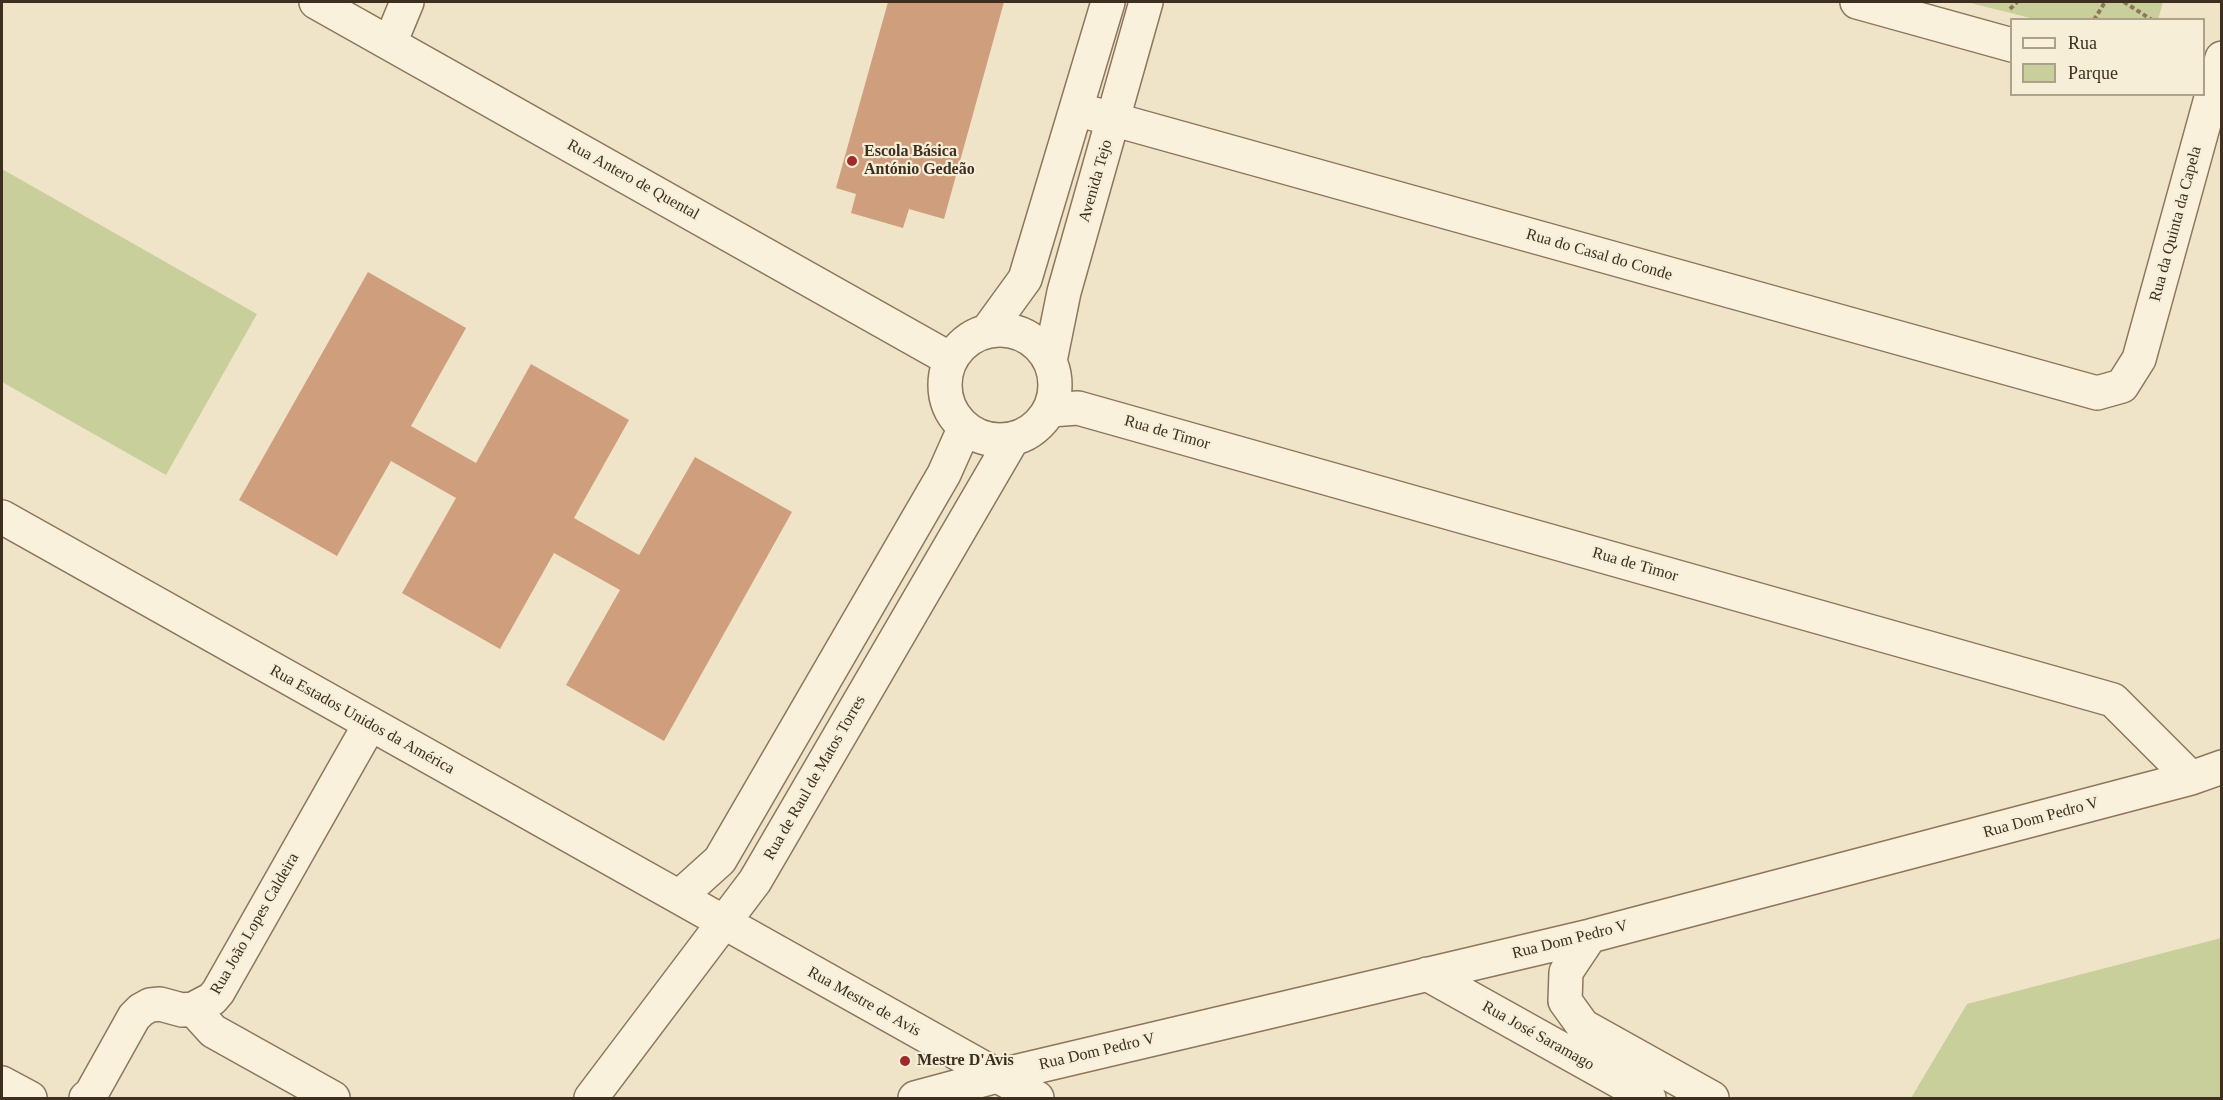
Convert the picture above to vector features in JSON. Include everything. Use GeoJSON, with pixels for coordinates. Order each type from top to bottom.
{"type":"FeatureCollection","features":[{"type":"Feature","properties":{"kind":"street","name":"Rua Antero de Quental"},"geometry":{"type":"LineString","coordinates":[[316,2],[950,359]]}},
{"type":"Feature","properties":{"kind":"street"},"geometry":{"type":"LineString","coordinates":[[390,43],[407,2]]}},
{"type":"Feature","properties":{"kind":"street"},"geometry":{"type":"LineString","coordinates":[[988,330],[1025,279],[1108,2]]}},
{"type":"Feature","properties":{"kind":"street","name":"Avenida Tejo"},"geometry":{"type":"LineString","coordinates":[[1050,361],[1064,292],[1146,2]]}},
{"type":"Feature","properties":{"kind":"street"},"geometry":{"type":"LineString","coordinates":[[1857,2],[2010,44]]}},
{"type":"Feature","properties":{"kind":"street","name":"Rua da Quinta da Capela"},"geometry":{"type":"LineString","coordinates":[[2122,386],[2139,359],[2207,99],[2222,58]]}},
{"type":"Feature","properties":{"kind":"street","name":"Rua do Casal do Conde"},"geometry":{"type":"LineString","coordinates":[[1076,109],[2097,393],[2122,386]]}},
{"type":"Feature","properties":{"kind":"street"},"geometry":{"type":"LineString","coordinates":[[988,330],[1012,331],[1035,342],[1050,361],[1056,385],[1050,410],[1034,429],[1012,440],[987,440],[964,429],[949,409],[944,384],[950,359],[965,341],[988,330]]}},
{"type":"Feature","properties":{"kind":"street","name":"Rua de Timor"},"geometry":{"type":"LineString","coordinates":[[1050,410],[1078,408],[2113,700],[2191,778]]}},
{"type":"Feature","properties":{"kind":"street"},"geometry":{"type":"LineString","coordinates":[[679,897],[720,861],[944,474],[964,429]]}},
{"type":"Feature","properties":{"kind":"street","name":"Rua de Raul de Matos Torres"},"geometry":{"type":"LineString","coordinates":[[591,1098],[755,881],[1012,440]]}},
{"type":"Feature","properties":{"kind":"street","name":"Rua Estados Unidos da América"},"geometry":{"type":"LineString","coordinates":[[2,517],[723,923]]}},
{"type":"Feature","properties":{"kind":"street","name":"Rua João Lopes Caldeira"},"geometry":{"type":"LineString","coordinates":[[86,1098],[91,1094],[134,1017],[141,1010],[150,1005],[160,1004],[182,1010],[193,1009],[212,999],[218,992],[370,724]]}},
{"type":"Feature","properties":{"kind":"street","name":"Rua Dom Pedro V"},"geometry":{"type":"LineString","coordinates":[[915,1098],[997,1076],[1590,936],[2191,778],[2222,767]]}},
{"type":"Feature","properties":{"kind":"street","name":"Rua Mestre de Avis"},"geometry":{"type":"LineString","coordinates":[[723,923],[1036,1098]]}},
{"type":"Feature","properties":{"kind":"street","name":"Rua José Saramago"},"geometry":{"type":"LineString","coordinates":[[1590,936],[1566,972],[1565,1001],[1583,1026],[1712,1098]]}},
{"type":"Feature","properties":{"kind":"street","name":"Rua José Saramago"},"geometry":{"type":"LineString","coordinates":[[1427,974],[1649,1098]]}},
{"type":"Feature","properties":{"kind":"street"},"geometry":{"type":"LineString","coordinates":[[193,1009],[213,1031],[333,1098]]}},
{"type":"Feature","properties":{"kind":"street"},"geometry":{"type":"LineString","coordinates":[[2,1083],[30,1098]]}},
{"type":"Feature","properties":{"kind":"path"},"geometry":{"type":"LineString","coordinates":[[2095,18],[2105,2]]}},
{"type":"Feature","properties":{"kind":"path"},"geometry":{"type":"LineString","coordinates":[[2124,2],[2149,18]]}},
{"type":"Feature","properties":{"kind":"green space"},"geometry":{"type":"Polygon","coordinates":[[[1967,2],[2163,2],[2159,18],[2030,18],[1967,2]]]}},
{"type":"Feature","properties":{"kind":"green space"},"geometry":{"type":"Polygon","coordinates":[[[2,169],[257,314],[166,475],[2,382],[2,169]]]}},
{"type":"Feature","properties":{"kind":"green space"},"geometry":{"type":"Polygon","coordinates":[[[2221,938],[2221,1098],[1911,1098],[1967,1004],[2221,938]]]}},
{"type":"Feature","properties":{"kind":"building"},"geometry":{"type":"Polygon","coordinates":[[[888,2],[1004,2],[944,219],[909,209],[903,228],[851,213],[856,194],[836,188],[888,2]]]}},
{"type":"Feature","properties":{"kind":"building"},"geometry":{"type":"Polygon","coordinates":[[[368,272],[466,328],[411,426],[476,463],[531,364],[629,420],[574,518],[639,555],[695,457],[792,512],[664,741],[566,685],[620,590],[554,553],[500,649],[402,593],[456,498],[391,461],[337,556],[239,500],[368,272]]]}},
{"type":"Feature","properties":{"kind":"place","name":"Escola Básica António Gedeão"},"geometry":{"type":"Point","coordinates":[852,161]}},
{"type":"Feature","properties":{"kind":"place","name":"Mestre D'Avis"},"geometry":{"type":"Point","coordinates":[905,1061]}}]}
